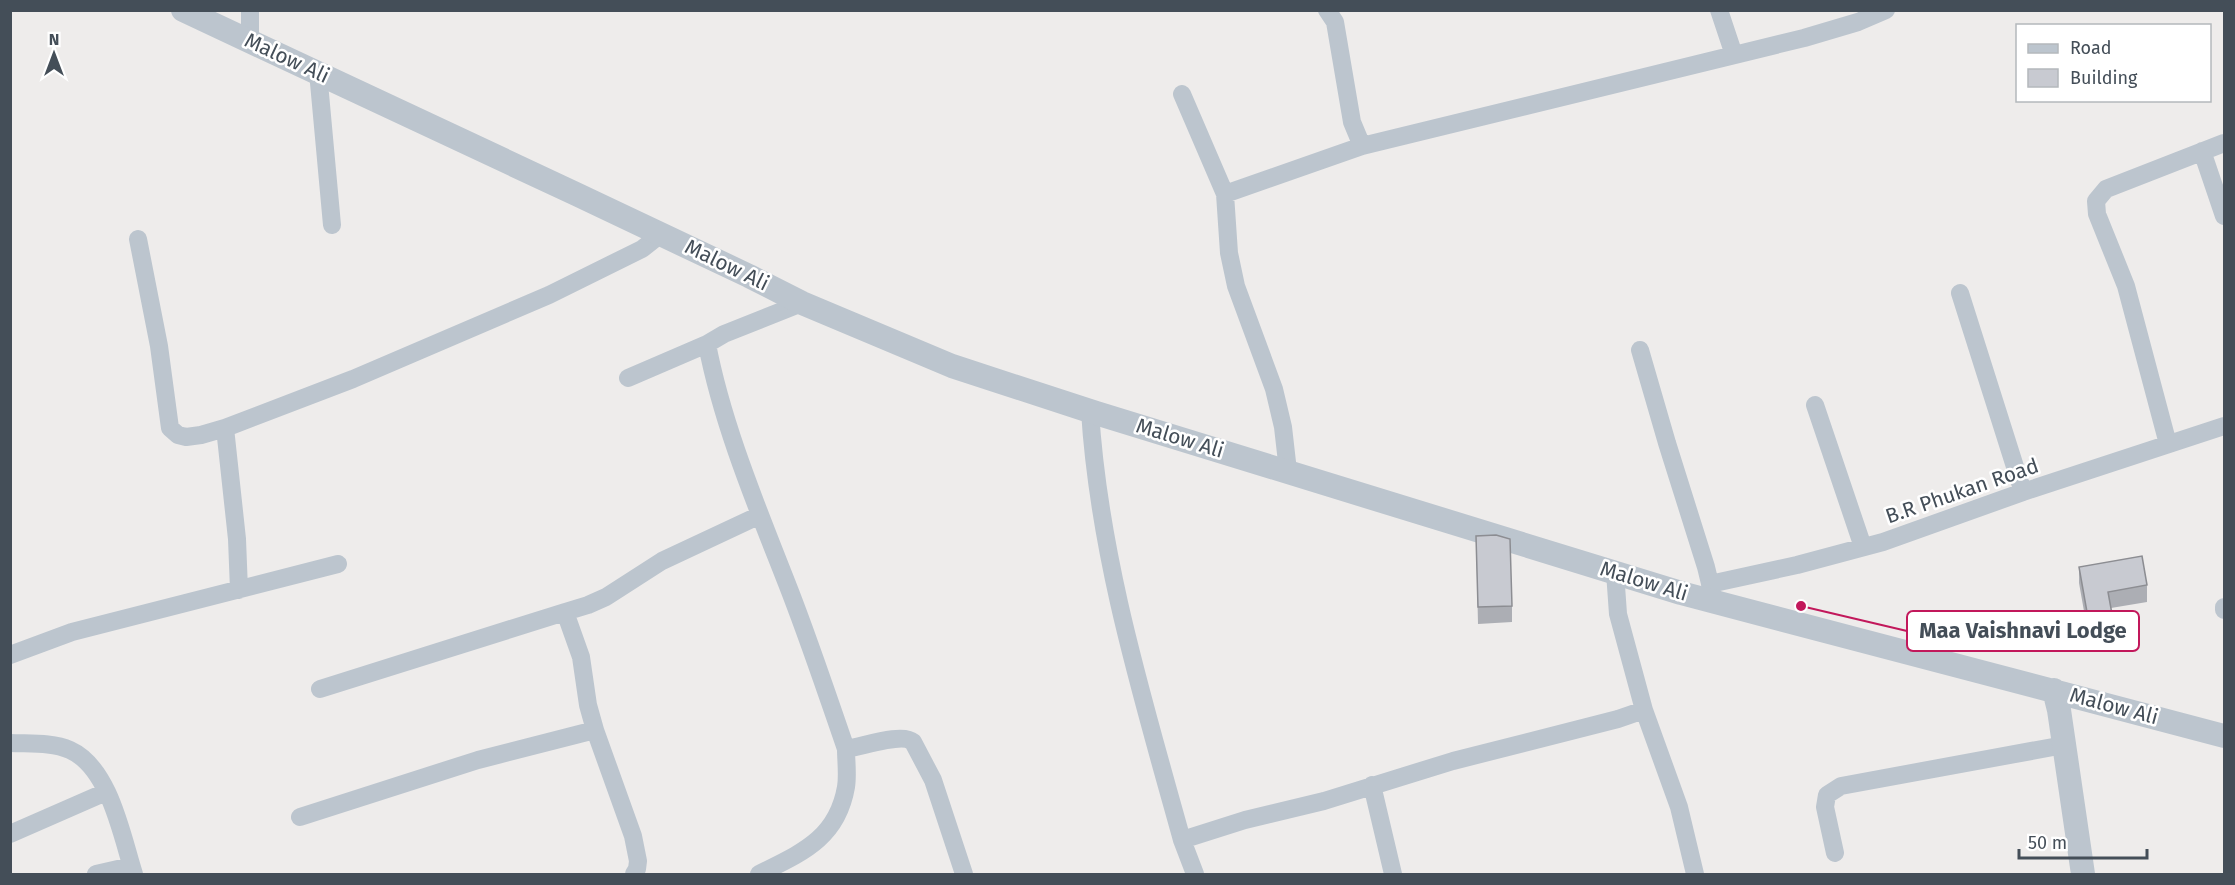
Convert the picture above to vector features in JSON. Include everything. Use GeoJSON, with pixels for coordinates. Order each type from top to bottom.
{"type":"FeatureCollection","features":[{"type":"Feature","properties":{"kind":"street","name":"Malow Ali"},"geometry":{"type":"LineString","coordinates":[[183,10],[662,234],[802,303],[952,366],[1090,411],[1616,572],[1712,593],[2224,736]]}},
{"type":"Feature","properties":{"kind":"street"},"geometry":{"type":"LineString","coordinates":[[250,10],[250,41]]}},
{"type":"Feature","properties":{"kind":"street"},"geometry":{"type":"LineString","coordinates":[[1327,10],[1335,22],[1352,122],[1362,146]]}},
{"type":"Feature","properties":{"kind":"street"},"geometry":{"type":"LineString","coordinates":[[1719,10],[1734,56]]}},
{"type":"Feature","properties":{"kind":"street"},"geometry":{"type":"LineString","coordinates":[[1225,194],[1362,146],[1734,56],[1842,18],[1887,10]]}},
{"type":"Feature","properties":{"kind":"street"},"geometry":{"type":"LineString","coordinates":[[318,72],[332,225]]}},
{"type":"Feature","properties":{"kind":"street"},"geometry":{"type":"LineString","coordinates":[[1182,94],[1225,194],[1229,253],[1236,286],[1274,389],[1283,427],[1288,471]]}},
{"type":"Feature","properties":{"kind":"street"},"geometry":{"type":"LineString","coordinates":[[2168,444],[2126,286],[2097,214],[2096,201],[2106,189],[2224,143]]}},
{"type":"Feature","properties":{"kind":"street"},"geometry":{"type":"LineString","coordinates":[[2202,151],[2224,216]]}},
{"type":"Feature","properties":{"kind":"street"},"geometry":{"type":"LineString","coordinates":[[138,239],[159,346],[170,428],[178,435],[186,437],[225,428],[353,379],[549,295],[642,249],[662,234]]}},
{"type":"Feature","properties":{"kind":"street"},"geometry":{"type":"LineString","coordinates":[[1960,293],[2023,492]]}},
{"type":"Feature","properties":{"kind":"street"},"geometry":{"type":"LineString","coordinates":[[628,378],[707,344],[724,334],[802,303]]}},
{"type":"Feature","properties":{"kind":"street"},"geometry":{"type":"LineString","coordinates":[[707,344],[716,391],[760,515],[816,657],[846,749],[847,784],[842,805],[834,823],[808,849],[759,874]]}},
{"type":"Feature","properties":{"kind":"street"},"geometry":{"type":"LineString","coordinates":[[1640,350],[1712,593]]}},
{"type":"Feature","properties":{"kind":"street"},"geometry":{"type":"LineString","coordinates":[[1815,405],[1863,547]]}},
{"type":"Feature","properties":{"kind":"street"},"geometry":{"type":"LineString","coordinates":[[1090,411],[1094,465],[1114,581],[1182,840],[1195,874]]}},
{"type":"Feature","properties":{"kind":"street","name":"B.R Phukan Road"},"geometry":{"type":"LineString","coordinates":[[1712,593],[1797,565],[1863,547],[2224,426]]}},
{"type":"Feature","properties":{"kind":"street"},"geometry":{"type":"LineString","coordinates":[[225,428],[237,539],[239,590]]}},
{"type":"Feature","properties":{"kind":"street"},"geometry":{"type":"LineString","coordinates":[[320,689],[606,597],[662,561],[760,515]]}},
{"type":"Feature","properties":{"kind":"street"},"geometry":{"type":"LineString","coordinates":[[10,655],[72,632],[338,564]]}},
{"type":"Feature","properties":{"kind":"street"},"geometry":{"type":"LineString","coordinates":[[1616,572],[1618,614],[1644,710],[1679,807],[1695,874]]}},
{"type":"Feature","properties":{"kind":"street"},"geometry":{"type":"LineString","coordinates":[[565,612],[581,657],[588,705],[595,730],[633,836],[638,861],[638,869],[634,874]]}},
{"type":"Feature","properties":{"kind":"street"},"geometry":{"type":"LineString","coordinates":[[2054,690],[2059,710],[2083,874]]}},
{"type":"Feature","properties":{"kind":"street"},"geometry":{"type":"LineString","coordinates":[[1182,840],[1245,820],[1324,801],[1372,785],[1644,710]]}},
{"type":"Feature","properties":{"kind":"street"},"geometry":{"type":"LineString","coordinates":[[300,817],[478,760],[595,730]]}},
{"type":"Feature","properties":{"kind":"street"},"geometry":{"type":"LineString","coordinates":[[846,749],[898,738],[910,739],[913,742],[933,780],[964,874]]}},
{"type":"Feature","properties":{"kind":"street"},"geometry":{"type":"LineString","coordinates":[[10,743],[48,744],[70,750],[88,763],[106,792],[120,828],[132,870],[96,874]]}},
{"type":"Feature","properties":{"kind":"street"},"geometry":{"type":"LineString","coordinates":[[1834,853],[1825,807],[1827,795],[1841,786],[2064,745]]}},
{"type":"Feature","properties":{"kind":"street"},"geometry":{"type":"LineString","coordinates":[[1372,785],[1393,874]]}},
{"type":"Feature","properties":{"kind":"street"},"geometry":{"type":"LineString","coordinates":[[10,834],[106,792]]}},
{"type":"Feature","properties":{"kind":"building"},"geometry":{"type":"Polygon","coordinates":[[[1496,535],[1510,539],[1512,606],[1478,607],[1476,536],[1496,535]]]}},
{"type":"Feature","properties":{"kind":"building"},"geometry":{"type":"Polygon","coordinates":[[[2142,556],[2147,585],[2108,592],[2114,625],[2090,629],[2079,567],[2142,556]]]}},
{"type":"Feature","properties":{"kind":"place","name":"Maa Vaishnavi Lodge"},"geometry":{"type":"Point","coordinates":[1801,606]}}]}
